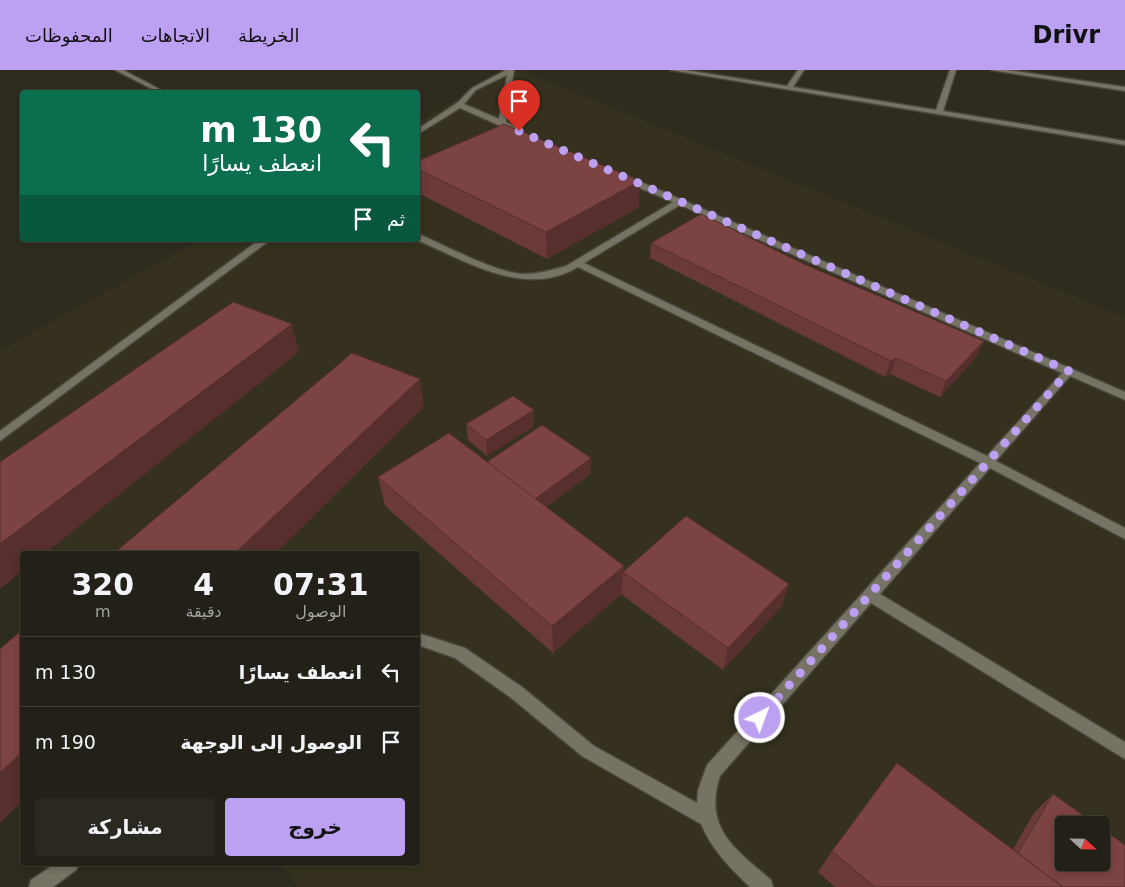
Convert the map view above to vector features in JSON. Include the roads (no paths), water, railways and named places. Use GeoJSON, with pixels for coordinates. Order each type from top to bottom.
{"type":"FeatureCollection","features":[{"type":"Feature","properties":{"kind":"street"},"geometry":{"type":"LineString","coordinates":[[118,70],[158,90]]}},
{"type":"Feature","properties":{"kind":"street"},"geometry":{"type":"LineString","coordinates":[[420,131],[460,105],[474,88],[511,70]]}},
{"type":"Feature","properties":{"kind":"street"},"geometry":{"type":"LineString","coordinates":[[502,123],[511,70]]}},
{"type":"Feature","properties":{"kind":"street"},"geometry":{"type":"LineString","coordinates":[[673,70],[1125,143]]}},
{"type":"Feature","properties":{"kind":"street"},"geometry":{"type":"LineString","coordinates":[[789,89],[801,70]]}},
{"type":"Feature","properties":{"kind":"street"},"geometry":{"type":"LineString","coordinates":[[939,113],[954,70]]}},
{"type":"Feature","properties":{"kind":"street"},"geometry":{"type":"LineString","coordinates":[[994,70],[1125,88]]}},
{"type":"Feature","properties":{"kind":"street"},"geometry":{"type":"LineString","coordinates":[[460,105],[528,135]]}},
{"type":"Feature","properties":{"kind":"street"},"geometry":{"type":"LineString","coordinates":[[420,120],[435,121]]}},
{"type":"Feature","properties":{"kind":"street"},"geometry":{"type":"LineString","coordinates":[[617,174],[1125,396]]}},
{"type":"Feature","properties":{"kind":"street"},"geometry":{"type":"LineString","coordinates":[[420,238],[510,275],[547,275],[577,263],[679,202]]}},
{"type":"Feature","properties":{"kind":"street"},"geometry":{"type":"LineString","coordinates":[[0,437],[262,242]]}},
{"type":"Feature","properties":{"kind":"street"},"geometry":{"type":"LineString","coordinates":[[577,263],[989,462],[1125,534]]}},
{"type":"Feature","properties":{"kind":"street"},"geometry":{"type":"LineString","coordinates":[[764,887],[724,850],[714,835],[707,818],[705,801],[707,785],[713,771],[1069,371]]}},
{"type":"Feature","properties":{"kind":"street"},"geometry":{"type":"LineString","coordinates":[[870,595],[1125,751]]}},
{"type":"Feature","properties":{"kind":"street"},"geometry":{"type":"LineString","coordinates":[[420,641],[460,652],[516,692],[588,751],[707,818]]}},
{"type":"Feature","properties":{"kind":"street"},"geometry":{"type":"LineString","coordinates":[[38,887],[67,866]]}}]}
